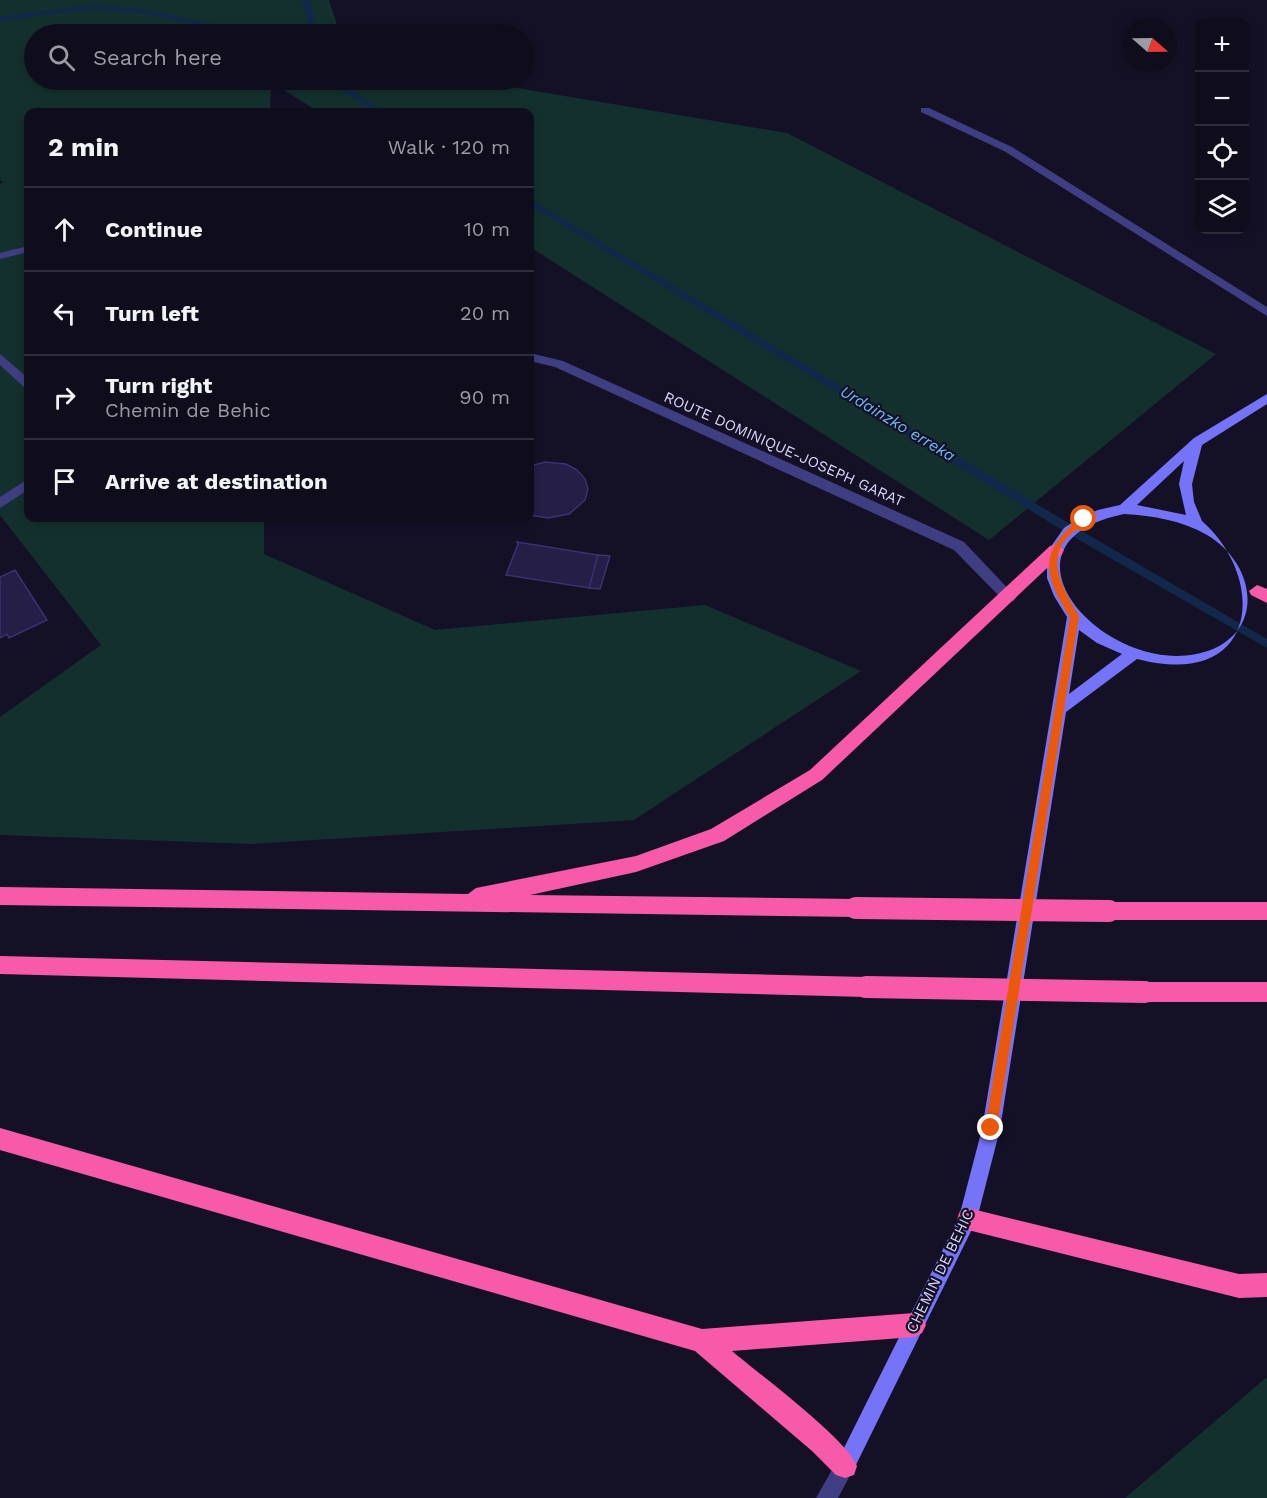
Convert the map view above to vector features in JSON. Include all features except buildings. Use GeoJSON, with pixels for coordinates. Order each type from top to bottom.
{"type":"FeatureCollection","features":[{"type":"Feature","properties":{"kind":"highway"},"geometry":{"type":"LineString","coordinates":[[441,904],[636,864],[717,834],[816,775],[1009,597],[1059,543]]}},
{"type":"Feature","properties":{"kind":"highway"},"geometry":{"type":"LineString","coordinates":[[0,896],[441,904],[1267,911]]}},
{"type":"Feature","properties":{"kind":"highway"},"geometry":{"type":"LineString","coordinates":[[0,965],[866,987],[1267,992]]}},
{"type":"Feature","properties":{"kind":"highway"},"geometry":{"type":"LineString","coordinates":[[0,1139],[702,1341],[914,1325]]}},
{"type":"Feature","properties":{"kind":"highway"},"geometry":{"type":"LineString","coordinates":[[968,1219],[1239,1286],[1267,1285]]}},
{"type":"Feature","properties":{"kind":"highway"},"geometry":{"type":"LineString","coordinates":[[702,1341],[821,1442],[845,1466]]}},
{"type":"Feature","properties":{"kind":"street"},"geometry":{"type":"LineString","coordinates":[[925,110],[1008,149],[1267,312]]}},
{"type":"Feature","properties":{"kind":"street"},"geometry":{"type":"LineString","coordinates":[[0,256],[24,250]]}},
{"type":"Feature","properties":{"kind":"street"},"geometry":{"type":"LineString","coordinates":[[0,358],[24,380]]}},
{"type":"Feature","properties":{"kind":"street","name":"ROUTE DOMINIQUE-JOSEPH GARAT"},"geometry":{"type":"LineString","coordinates":[[534,358],[559,364],[959,546],[1009,597]]}},
{"type":"Feature","properties":{"kind":"street"},"geometry":{"type":"LineString","coordinates":[[1124,508],[1198,441],[1267,398]]}},
{"type":"Feature","properties":{"kind":"street"},"geometry":{"type":"LineString","coordinates":[[1196,523],[1185,501],[1185,472],[1198,441]]}},
{"type":"Feature","properties":{"kind":"street"},"geometry":{"type":"LineString","coordinates":[[0,502],[24,487]]}},
{"type":"Feature","properties":{"kind":"street"},"geometry":{"type":"LineString","coordinates":[[1124,508],[1170,513],[1196,523],[1212,532],[1238,553],[1262,594],[1255,620],[1233,646],[1210,657],[1177,661],[1133,654],[1099,638],[1074,616],[1057,590],[1054,575],[1059,543],[1084,519],[1100,512],[1124,508]]}},
{"type":"Feature","properties":{"kind":"street","name":"CHEMIN DE BEHIC"},"geometry":{"type":"LineString","coordinates":[[826,1498],[845,1466],[968,1219],[991,1128],[1074,616]]}},
{"type":"Feature","properties":{"kind":"street"},"geometry":{"type":"LineString","coordinates":[[1060,708],[1133,654]]}},
{"type":"Feature","properties":{"kind":"green space"},"geometry":{"type":"Polygon","coordinates":[[[0,0],[329,0],[337,24],[24,24],[24,90],[271,90],[270,108],[24,108],[24,522],[264,522],[264,554],[435,630],[705,605],[861,671],[634,820],[252,844],[0,835],[0,717],[101,645],[0,515],[0,184],[3,182],[0,180],[0,0]]]}},
{"type":"Feature","properties":{"kind":"green space"},"geometry":{"type":"Polygon","coordinates":[[[284,90],[529,90],[787,133],[1216,354],[989,540],[534,250],[534,108],[313,108],[284,90]]]}},
{"type":"Feature","properties":{"kind":"green space"},"geometry":{"type":"Polygon","coordinates":[[[1267,1377],[1267,1498],[1125,1498],[1267,1377]]]}},
{"type":"Feature","properties":{"kind":"waterway"},"geometry":{"type":"LineString","coordinates":[[306,0],[312,24]]}},
{"type":"Feature","properties":{"kind":"waterway","name":"Urdainzko erreka"},"geometry":{"type":"LineString","coordinates":[[0,19],[91,7],[142,11],[205,24]]}},
{"type":"Feature","properties":{"kind":"waterway","name":"Urdainzko erreka"},"geometry":{"type":"LineString","coordinates":[[345,90],[375,108]]}},
{"type":"Feature","properties":{"kind":"waterway","name":"Urdainzko erreka"},"geometry":{"type":"LineString","coordinates":[[534,204],[1076,533],[1267,644]]}},
{"type":"Feature","properties":{"kind":"route"},"geometry":{"type":"LineString","coordinates":[[991,1128],[1074,616],[1057,590],[1054,575],[1056,550],[1063,537],[1084,519]]}}]}
